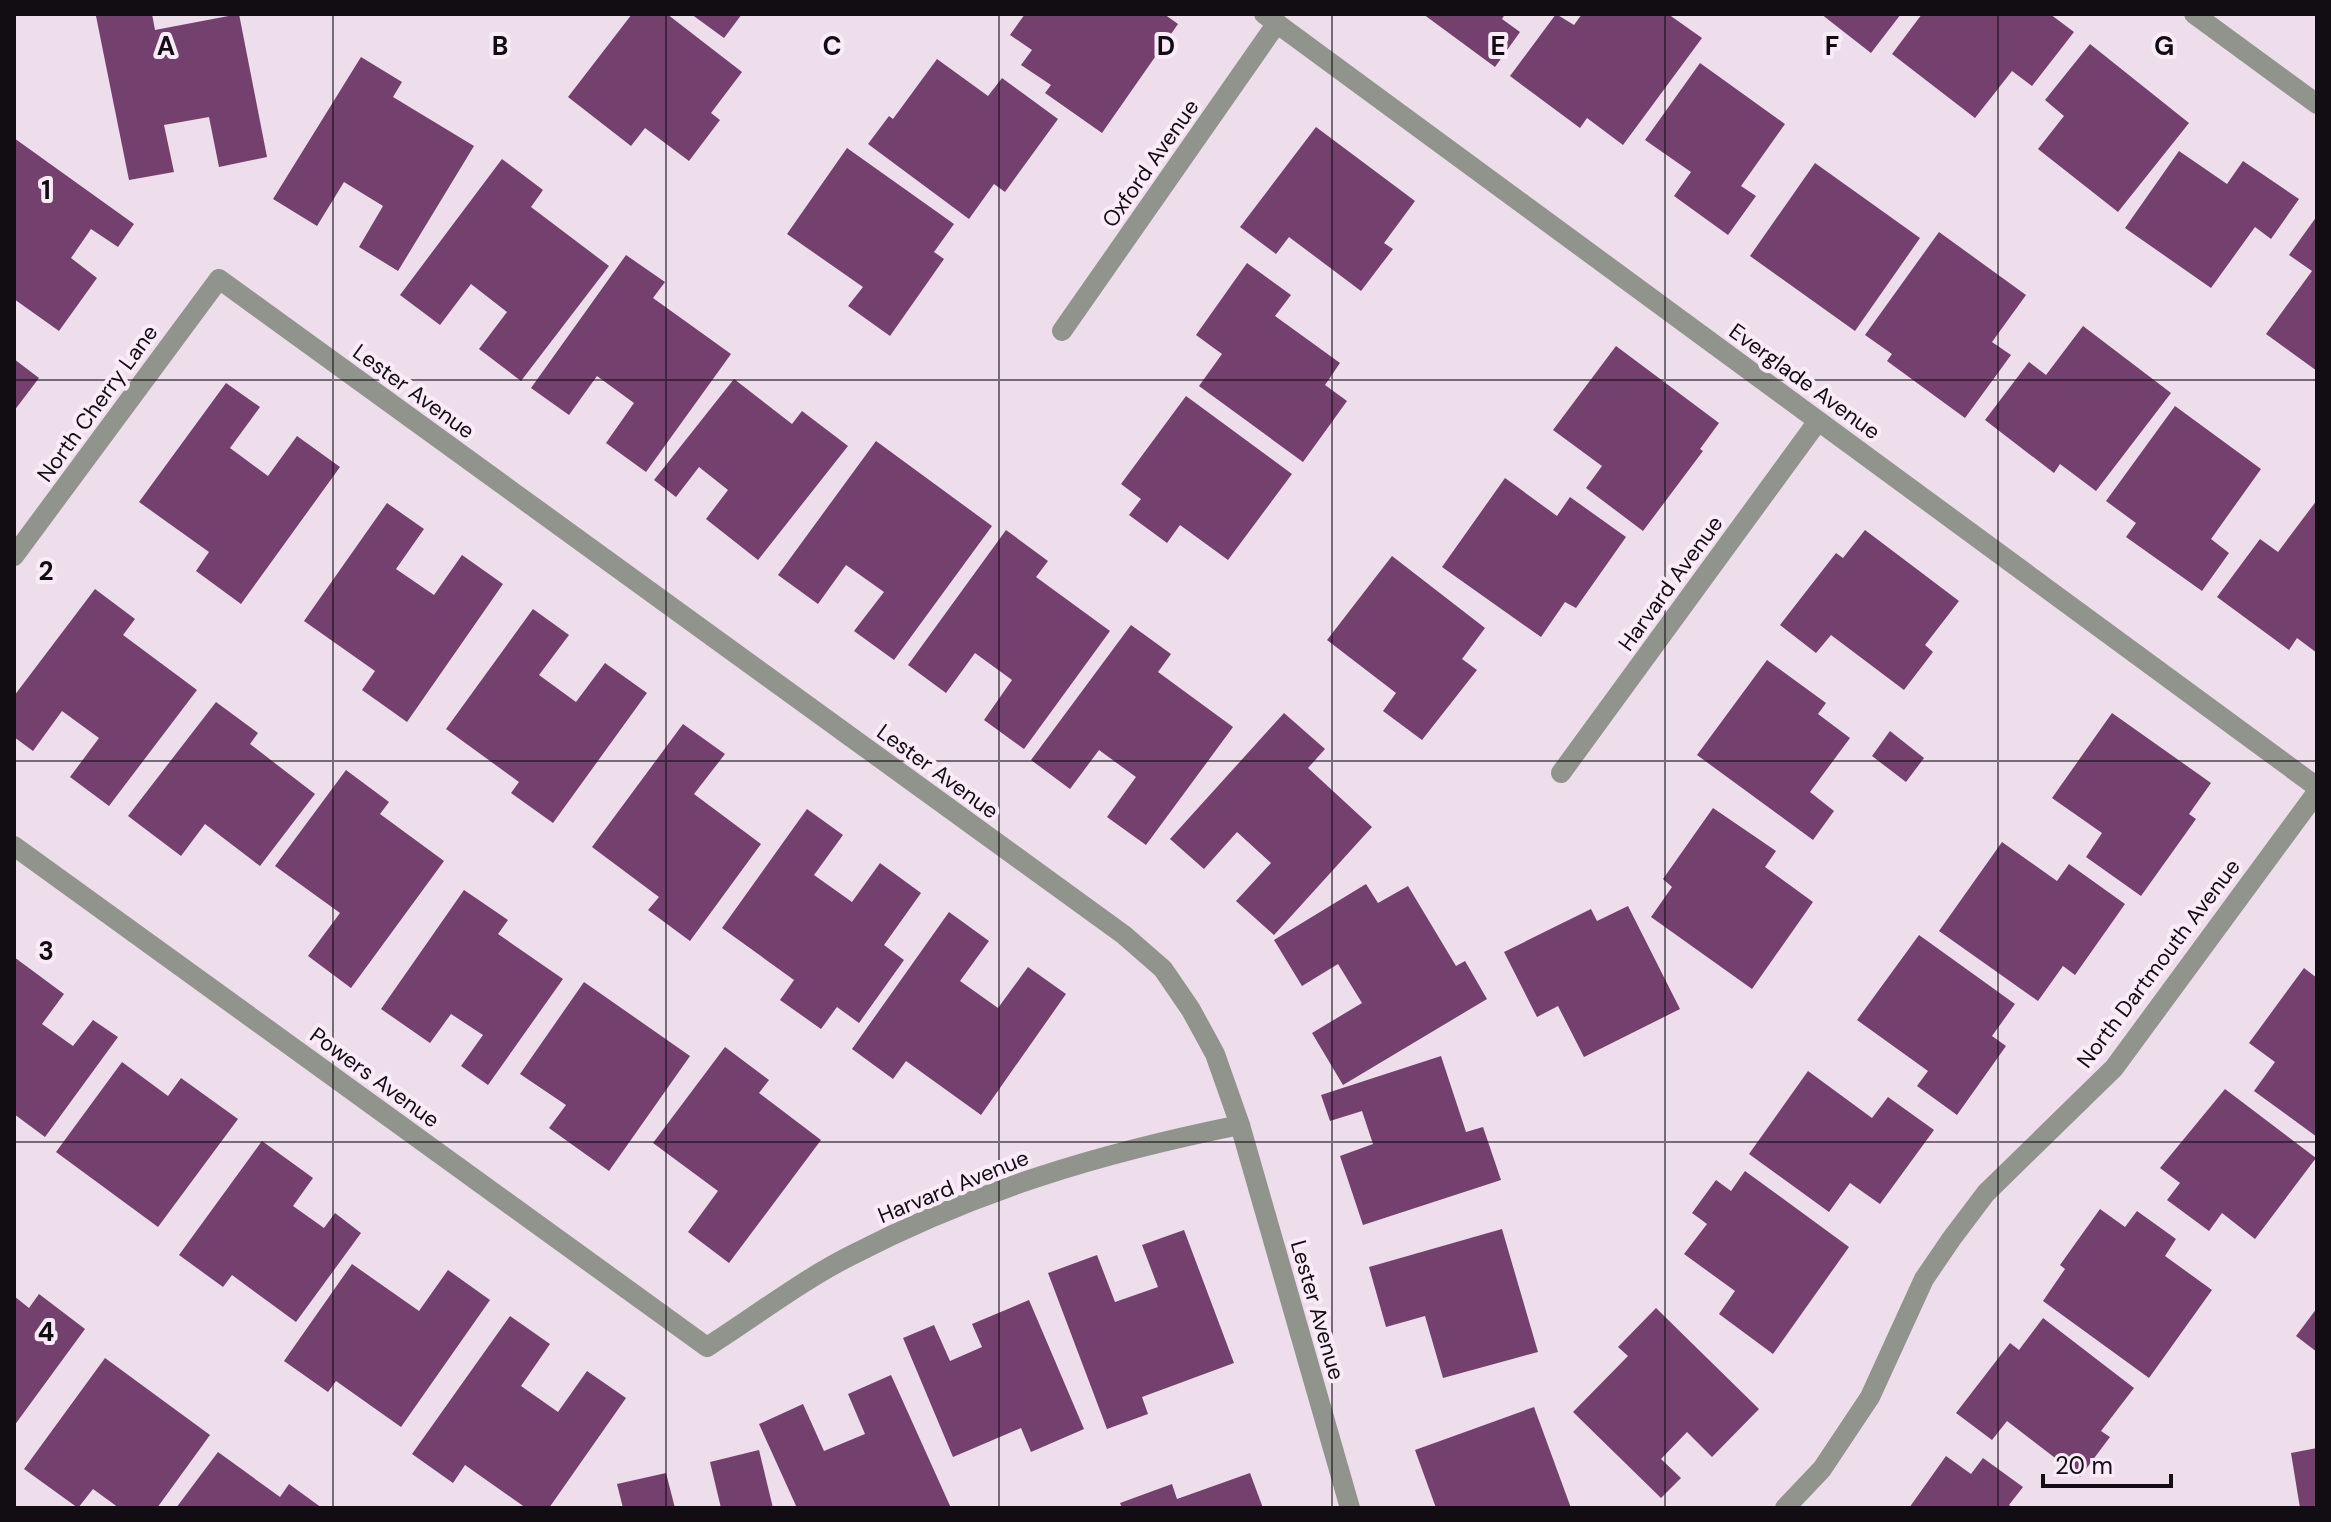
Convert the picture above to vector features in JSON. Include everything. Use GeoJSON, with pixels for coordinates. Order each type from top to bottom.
{"type":"FeatureCollection","features":[{"type":"Feature","properties":{"kind":"street"},"geometry":{"type":"LineString","coordinates":[[2194,14],[2317,104]]}},
{"type":"Feature","properties":{"kind":"street","name":"Oxford Avenue"},"geometry":{"type":"LineString","coordinates":[[1062,331],[1271,19]]}},
{"type":"Feature","properties":{"kind":"street","name":"Everglade Avenue"},"geometry":{"type":"LineString","coordinates":[[1271,19],[2317,789]]}},
{"type":"Feature","properties":{"kind":"street","name":"North Cherry Lane"},"geometry":{"type":"LineString","coordinates":[[14,556],[219,279]]}},
{"type":"Feature","properties":{"kind":"street","name":"Lester Avenue"},"geometry":{"type":"LineString","coordinates":[[219,279],[1124,935],[1163,969],[1191,1010],[1215,1054],[1240,1125],[1350,1508]]}},
{"type":"Feature","properties":{"kind":"street","name":"Harvard Avenue"},"geometry":{"type":"LineString","coordinates":[[1561,773],[1818,421]]}},
{"type":"Feature","properties":{"kind":"street","name":"North Dartmouth Avenue"},"geometry":{"type":"LineString","coordinates":[[1785,1508],[1822,1469],[1870,1397],[1924,1279],[1952,1238],[1986,1193],[2114,1068],[2317,789]]}},
{"type":"Feature","properties":{"kind":"street","name":"Powers Avenue"},"geometry":{"type":"LineString","coordinates":[[14,846],[707,1347]]}},
{"type":"Feature","properties":{"kind":"street","name":"Harvard Avenue"},"geometry":{"type":"LineString","coordinates":[[707,1347],[848,1256],[998,1188],[1136,1146],[1240,1125]]}},
{"type":"Feature","properties":{"kind":"building"},"geometry":{"type":"Polygon","coordinates":[[[152,14],[155,30],[239,14],[267,157],[219,167],[209,117],[164,125],[174,172],[129,180],[96,16],[152,14]]]}},
{"type":"Feature","properties":{"kind":"building"},"geometry":{"type":"Polygon","coordinates":[[[632,14],[667,14],[742,72],[711,113],[720,120],[689,161],[645,128],[631,146],[568,97],[632,14]]]}},
{"type":"Feature","properties":{"kind":"building"},"geometry":{"type":"Polygon","coordinates":[[[691,14],[742,14],[724,38],[691,14]]]}},
{"type":"Feature","properties":{"kind":"building"},"geometry":{"type":"Polygon","coordinates":[[[1025,14],[1164,14],[1178,24],[1102,133],[1045,93],[1051,85],[1021,65],[1032,50],[1010,35],[1025,14]]]}},
{"type":"Feature","properties":{"kind":"building"},"geometry":{"type":"Polygon","coordinates":[[[1423,14],[1505,14],[1502,19],[1520,32],[1495,67],[1423,14]]]}},
{"type":"Feature","properties":{"kind":"building"},"geometry":{"type":"Polygon","coordinates":[[[1556,14],[1574,25],[1582,14],[1668,14],[1702,38],[1623,145],[1587,118],[1580,128],[1510,76],[1556,14]]]}},
{"type":"Feature","properties":{"kind":"building"},"geometry":{"type":"Polygon","coordinates":[[[1821,14],[1901,14],[1871,53],[1821,14]]]}},
{"type":"Feature","properties":{"kind":"building"},"geometry":{"type":"Polygon","coordinates":[[[1922,14],[2050,14],[2074,32],[2032,86],[2012,71],[1975,118],[1892,54],[1922,14]]]}},
{"type":"Feature","properties":{"kind":"building"},"geometry":{"type":"Polygon","coordinates":[[[2090,44],[2189,123],[2118,212],[2038,149],[2064,116],[2045,100],[2090,44]]]}},
{"type":"Feature","properties":{"kind":"building"},"geometry":{"type":"Polygon","coordinates":[[[361,57],[402,82],[393,97],[474,146],[398,271],[359,247],[383,206],[344,182],[317,226],[273,199],[361,57]]]}},
{"type":"Feature","properties":{"kind":"building"},"geometry":{"type":"Polygon","coordinates":[[[937,59],[988,96],[1002,78],[1058,119],[1005,192],[994,184],[969,219],[868,144],[889,116],[893,119],[937,59]]]}},
{"type":"Feature","properties":{"kind":"building"},"geometry":{"type":"Polygon","coordinates":[[[1700,63],[1785,124],[1741,186],[1756,196],[1728,235],[1674,196],[1691,172],[1645,140],[1700,63]]]}},
{"type":"Feature","properties":{"kind":"building"},"geometry":{"type":"Polygon","coordinates":[[[1316,127],[1415,201],[1384,243],[1393,249],[1361,291],[1289,237],[1276,254],[1240,227],[1316,127]]]}},
{"type":"Feature","properties":{"kind":"building"},"geometry":{"type":"Polygon","coordinates":[[[14,138],[134,224],[118,247],[91,229],[71,258],[97,278],[59,331],[14,299],[14,138]]]}},
{"type":"Feature","properties":{"kind":"building"},"geometry":{"type":"Polygon","coordinates":[[[847,148],[954,224],[934,252],[944,259],[890,336],[848,306],[863,287],[787,234],[847,148]]]}},
{"type":"Feature","properties":{"kind":"building"},"geometry":{"type":"Polygon","coordinates":[[[2179,151],[2227,184],[2243,161],[2299,199],[2271,239],[2255,227],[2211,288],[2125,228],[2179,151]]]}},
{"type":"Feature","properties":{"kind":"building"},"geometry":{"type":"Polygon","coordinates":[[[502,159],[543,190],[531,207],[609,266],[521,381],[479,349],[507,312],[471,284],[440,325],[400,295],[502,159]]]}},
{"type":"Feature","properties":{"kind":"building"},"geometry":{"type":"Polygon","coordinates":[[[1815,163],[1920,238],[1855,331],[1750,256],[1815,163]]]}},
{"type":"Feature","properties":{"kind":"building"},"geometry":{"type":"Polygon","coordinates":[[[2317,216],[2317,371],[2266,334],[2312,271],[2289,255],[2317,216]]]}},
{"type":"Feature","properties":{"kind":"building"},"geometry":{"type":"Polygon","coordinates":[[[1939,232],[2026,295],[1992,342],[2011,355],[1965,418],[1887,361],[1892,354],[1865,335],[1939,232]]]}},
{"type":"Feature","properties":{"kind":"building"},"geometry":{"type":"Polygon","coordinates":[[[626,255],[665,282],[653,298],[731,354],[646,472],[606,443],[634,403],[597,376],[569,415],[531,388],[626,255]]]}},
{"type":"Feature","properties":{"kind":"building"},"geometry":{"type":"Polygon","coordinates":[[[1247,263],[1291,295],[1275,316],[1340,363],[1325,385],[1347,401],[1303,462],[1199,386],[1222,354],[1196,335],[1247,263]]]}},
{"type":"Feature","properties":{"kind":"building"},"geometry":{"type":"Polygon","coordinates":[[[2083,326],[2171,393],[2096,491],[2060,464],[2054,473],[1985,420],[2029,362],[2046,375],[2083,326]]]}},
{"type":"Feature","properties":{"kind":"building"},"geometry":{"type":"Polygon","coordinates":[[[1616,346],[1719,423],[1700,449],[1703,451],[1643,531],[1586,488],[1602,466],[1553,430],[1616,346]]]}},
{"type":"Feature","properties":{"kind":"building"},"geometry":{"type":"Polygon","coordinates":[[[14,359],[39,378],[14,411],[14,359]]]}},
{"type":"Feature","properties":{"kind":"building"},"geometry":{"type":"Polygon","coordinates":[[[734,379],[792,424],[802,411],[848,446],[758,560],[706,519],[728,490],[699,467],[676,497],[654,480],[734,379]]]}},
{"type":"Feature","properties":{"kind":"building"},"geometry":{"type":"Polygon","coordinates":[[[226,383],[260,407],[230,448],[268,476],[297,436],[340,467],[241,604],[196,571],[209,552],[139,502],[226,383]]]}},
{"type":"Feature","properties":{"kind":"building"},"geometry":{"type":"Polygon","coordinates":[[[1186,396],[1292,474],[1228,560],[1180,525],[1167,543],[1129,515],[1141,499],[1121,484],[1186,396]]]}},
{"type":"Feature","properties":{"kind":"building"},"geometry":{"type":"Polygon","coordinates":[[[2175,406],[2261,469],[2211,539],[2229,553],[2202,591],[2126,537],[2136,523],[2106,501],[2175,406]]]}},
{"type":"Feature","properties":{"kind":"building"},"geometry":{"type":"Polygon","coordinates":[[[876,441],[992,526],[894,660],[854,631],[884,592],[846,565],[818,604],[778,575],[876,441]]]}},
{"type":"Feature","properties":{"kind":"building"},"geometry":{"type":"Polygon","coordinates":[[[1505,478],[1557,516],[1570,497],[1626,537],[1576,608],[1565,602],[1541,637],[1442,567],[1505,478]]]}},
{"type":"Feature","properties":{"kind":"building"},"geometry":{"type":"Polygon","coordinates":[[[2317,500],[2317,653],[2297,638],[2289,650],[2217,597],[2260,539],[2278,552],[2317,500]]]}},
{"type":"Feature","properties":{"kind":"building"},"geometry":{"type":"Polygon","coordinates":[[[387,503],[424,529],[396,569],[434,595],[462,555],[503,584],[407,722],[362,690],[375,671],[304,621],[387,503]]]}},
{"type":"Feature","properties":{"kind":"building"},"geometry":{"type":"Polygon","coordinates":[[[1006,530],[1048,561],[1036,577],[1110,631],[1024,749],[984,720],[1012,680],[975,653],[946,693],[908,665],[1006,530]]]}},
{"type":"Feature","properties":{"kind":"building"},"geometry":{"type":"Polygon","coordinates":[[[1865,530],[1959,601],[1925,645],[1933,652],[1904,690],[1831,635],[1816,653],[1780,625],[1836,553],[1843,558],[1865,530]]]}},
{"type":"Feature","properties":{"kind":"building"},"geometry":{"type":"Polygon","coordinates":[[[1392,556],[1485,628],[1462,659],[1477,670],[1422,740],[1383,711],[1396,693],[1327,640],[1392,556]]]}},
{"type":"Feature","properties":{"kind":"building"},"geometry":{"type":"Polygon","coordinates":[[[95,589],[135,619],[123,635],[197,690],[109,806],[70,777],[99,738],[62,711],[33,751],[14,737],[14,696],[95,589]]]}},
{"type":"Feature","properties":{"kind":"building"},"geometry":{"type":"Polygon","coordinates":[[[533,609],[569,635],[539,675],[576,702],[605,663],[647,693],[553,823],[511,793],[519,782],[446,729],[533,609]]]}},
{"type":"Feature","properties":{"kind":"building"},"geometry":{"type":"Polygon","coordinates":[[[1131,625],[1171,654],[1158,672],[1233,727],[1146,845],[1107,817],[1136,777],[1099,750],[1070,789],[1031,760],[1131,625]]]}},
{"type":"Feature","properties":{"kind":"building"},"geometry":{"type":"Polygon","coordinates":[[[1767,660],[1826,703],[1818,714],[1850,738],[1810,792],[1834,811],[1813,840],[1697,755],[1767,660]]]}},
{"type":"Feature","properties":{"kind":"building"},"geometry":{"type":"Polygon","coordinates":[[[216,702],[258,733],[250,744],[315,794],[260,866],[205,824],[181,856],[128,816],[216,702]]]}},
{"type":"Feature","properties":{"kind":"building"},"geometry":{"type":"Polygon","coordinates":[[[1284,713],[1325,749],[1308,768],[1372,827],[1274,935],[1236,901],[1271,863],[1237,832],[1204,869],[1170,839],[1284,713]]]}},
{"type":"Feature","properties":{"kind":"building"},"geometry":{"type":"Polygon","coordinates":[[[2112,713],[2211,783],[2189,814],[2196,819],[2141,896],[2086,857],[2102,833],[2052,798],[2112,713]]]}},
{"type":"Feature","properties":{"kind":"building"},"geometry":{"type":"Polygon","coordinates":[[[683,724],[725,754],[694,794],[761,844],[690,941],[648,910],[659,897],[592,847],[683,724]]]}},
{"type":"Feature","properties":{"kind":"building"},"geometry":{"type":"Polygon","coordinates":[[[1890,731],[1924,758],[1906,782],[1872,756],[1890,731]]]}},
{"type":"Feature","properties":{"kind":"building"},"geometry":{"type":"Polygon","coordinates":[[[346,770],[389,802],[380,814],[444,861],[351,988],[308,956],[340,913],[275,866],[346,770]]]}},
{"type":"Feature","properties":{"kind":"building"},"geometry":{"type":"Polygon","coordinates":[[[1713,808],[1776,851],[1765,867],[1813,902],[1752,989],[1651,917],[1672,887],[1663,879],[1713,808]]]}},
{"type":"Feature","properties":{"kind":"building"},"geometry":{"type":"Polygon","coordinates":[[[807,809],[843,835],[814,875],[852,902],[880,863],[921,893],[884,945],[904,960],[859,1023],[837,1007],[821,1029],[780,1000],[794,980],[722,928],[807,809]]]}},
{"type":"Feature","properties":{"kind":"building"},"geometry":{"type":"Polygon","coordinates":[[[2002,842],[2057,881],[2069,864],[2125,904],[2075,975],[2063,966],[2038,1001],[1939,931],[2002,842]]]}},
{"type":"Feature","properties":{"kind":"building"},"geometry":{"type":"Polygon","coordinates":[[[1366,884],[1378,903],[1408,886],[1456,966],[1465,961],[1487,999],[1343,1085],[1312,1033],[1362,1003],[1338,964],[1302,986],[1274,940],[1366,884]]]}},
{"type":"Feature","properties":{"kind":"building"},"geometry":{"type":"Polygon","coordinates":[[[464,890],[508,920],[498,934],[563,979],[488,1085],[461,1066],[483,1035],[451,1014],[430,1043],[381,1009],[464,890]]]}},
{"type":"Feature","properties":{"kind":"building"},"geometry":{"type":"Polygon","coordinates":[[[1628,906],[1680,1009],[1584,1057],[1558,1006],[1537,1017],[1504,952],[1591,909],[1597,921],[1628,906]]]}},
{"type":"Feature","properties":{"kind":"building"},"geometry":{"type":"Polygon","coordinates":[[[949,912],[989,941],[960,981],[998,1008],[1028,967],[1066,994],[981,1115],[906,1061],[893,1079],[852,1049],[949,912]]]}},
{"type":"Feature","properties":{"kind":"building"},"geometry":{"type":"Polygon","coordinates":[[[1919,935],[2015,1004],[1992,1036],[2006,1046],[1957,1115],[1917,1086],[1928,1071],[1857,1020],[1919,935]]]}},
{"type":"Feature","properties":{"kind":"building"},"geometry":{"type":"Polygon","coordinates":[[[14,957],[64,994],[42,1024],[73,1046],[93,1020],[118,1037],[45,1137],[14,1114],[14,957]]]}},
{"type":"Feature","properties":{"kind":"building"},"geometry":{"type":"Polygon","coordinates":[[[2304,968],[2317,978],[2317,1137],[2254,1091],[2275,1062],[2249,1043],[2304,968]]]}},
{"type":"Feature","properties":{"kind":"building"},"geometry":{"type":"Polygon","coordinates":[[[584,982],[690,1056],[609,1171],[549,1128],[566,1105],[520,1074],[584,982]]]}},
{"type":"Feature","properties":{"kind":"building"},"geometry":{"type":"Polygon","coordinates":[[[725,1047],[769,1080],[759,1093],[821,1140],[729,1263],[688,1232],[718,1191],[653,1143],[725,1047]]]}},
{"type":"Feature","properties":{"kind":"building"},"geometry":{"type":"Polygon","coordinates":[[[1441,1056],[1466,1132],[1483,1127],[1501,1180],[1363,1225],[1340,1156],[1373,1144],[1362,1111],[1330,1121],[1321,1095],[1441,1056]]]}},
{"type":"Feature","properties":{"kind":"building"},"geometry":{"type":"Polygon","coordinates":[[[122,1062],[168,1096],[181,1078],[238,1119],[158,1227],[56,1152],[122,1062]]]}},
{"type":"Feature","properties":{"kind":"building"},"geometry":{"type":"Polygon","coordinates":[[[1808,1071],[1872,1118],[1888,1097],[1934,1130],[1880,1204],[1850,1183],[1829,1212],[1749,1154],[1808,1071]]]}},
{"type":"Feature","properties":{"kind":"building"},"geometry":{"type":"Polygon","coordinates":[[[2225,1089],[2316,1158],[2255,1239],[2222,1213],[2209,1231],[2167,1200],[2180,1183],[2160,1168],[2225,1089]]]}},
{"type":"Feature","properties":{"kind":"building"},"geometry":{"type":"Polygon","coordinates":[[[262,1141],[313,1178],[293,1206],[324,1228],[335,1213],[361,1233],[296,1322],[232,1275],[223,1287],[179,1255],[262,1141]]]}},
{"type":"Feature","properties":{"kind":"building"},"geometry":{"type":"Polygon","coordinates":[[[1745,1171],[1849,1247],[1773,1354],[1719,1314],[1735,1291],[1684,1254],[1707,1224],[1692,1213],[1716,1180],[1731,1191],[1745,1171]]]}},
{"type":"Feature","properties":{"kind":"building"},"geometry":{"type":"Polygon","coordinates":[[[2100,1209],[2125,1227],[2137,1211],[2176,1239],[2165,1256],[2212,1290],[2149,1378],[2043,1301],[2065,1269],[2060,1265],[2100,1209]]]}},
{"type":"Feature","properties":{"kind":"building"},"geometry":{"type":"Polygon","coordinates":[[[1502,1229],[1538,1352],[1443,1378],[1425,1316],[1386,1327],[1369,1267],[1502,1229]]]}},
{"type":"Feature","properties":{"kind":"building"},"geometry":{"type":"Polygon","coordinates":[[[1184,1230],[1234,1363],[1142,1397],[1148,1414],[1107,1429],[1048,1273],[1097,1255],[1115,1302],[1158,1287],[1142,1245],[1184,1230]]]}},
{"type":"Feature","properties":{"kind":"building"},"geometry":{"type":"Polygon","coordinates":[[[352,1264],[419,1311],[448,1270],[490,1300],[401,1427],[336,1381],[328,1392],[284,1361],[352,1264]]]}},
{"type":"Feature","properties":{"kind":"building"},"geometry":{"type":"Polygon","coordinates":[[[39,1294],[85,1329],[14,1426],[14,1296],[29,1308],[39,1294]]]}},
{"type":"Feature","properties":{"kind":"building"},"geometry":{"type":"Polygon","coordinates":[[[1029,1300],[1084,1429],[1031,1452],[1021,1428],[953,1457],[903,1338],[934,1325],[950,1361],[982,1347],[972,1324],[1029,1300]]]}},
{"type":"Feature","properties":{"kind":"building"},"geometry":{"type":"Polygon","coordinates":[[[1656,1308],[1759,1409],[1712,1457],[1687,1432],[1661,1459],[1681,1478],[1661,1498],[1573,1412],[1628,1356],[1618,1347],[1656,1308]]]}},
{"type":"Feature","properties":{"kind":"building"},"geometry":{"type":"Polygon","coordinates":[[[2317,1308],[2317,1352],[2296,1336],[2317,1308]]]}},
{"type":"Feature","properties":{"kind":"building"},"geometry":{"type":"Polygon","coordinates":[[[510,1316],[550,1344],[521,1386],[558,1412],[587,1371],[626,1398],[549,1508],[526,1508],[465,1465],[453,1483],[412,1454],[510,1316]]]}},
{"type":"Feature","properties":{"kind":"building"},"geometry":{"type":"Polygon","coordinates":[[[2043,1318],[2134,1388],[2101,1431],[2110,1437],[2080,1477],[2007,1421],[1992,1440],[1956,1413],[2010,1343],[2019,1350],[2043,1318]]]}},
{"type":"Feature","properties":{"kind":"building"},"geometry":{"type":"Polygon","coordinates":[[[105,1358],[210,1435],[157,1508],[119,1508],[93,1489],[78,1508],[24,1469],[105,1358]]]}},
{"type":"Feature","properties":{"kind":"building"},"geometry":{"type":"Polygon","coordinates":[[[891,1375],[951,1508],[797,1508],[759,1424],[803,1404],[824,1451],[865,1434],[848,1394],[891,1375]]]}},
{"type":"Feature","properties":{"kind":"building"},"geometry":{"type":"Polygon","coordinates":[[[1534,1407],[1571,1508],[1436,1508],[1415,1450],[1534,1407]]]}},
{"type":"Feature","properties":{"kind":"building"},"geometry":{"type":"Polygon","coordinates":[[[2317,1448],[2317,1508],[2300,1508],[2291,1453],[2317,1448]]]}},
{"type":"Feature","properties":{"kind":"building"},"geometry":{"type":"Polygon","coordinates":[[[759,1450],[773,1508],[721,1508],[710,1462],[759,1450]]]}},
{"type":"Feature","properties":{"kind":"building"},"geometry":{"type":"Polygon","coordinates":[[[218,1452],[280,1497],[289,1484],[322,1508],[176,1508],[218,1452]]]}},
{"type":"Feature","properties":{"kind":"building"},"geometry":{"type":"Polygon","coordinates":[[[1946,1456],[1971,1474],[1983,1458],[2023,1487],[2009,1505],[2013,1508],[1909,1508],[1946,1456]]]}},
{"type":"Feature","properties":{"kind":"building"},"geometry":{"type":"Polygon","coordinates":[[[666,1473],[675,1508],[623,1508],[617,1484],[666,1473]]]}},
{"type":"Feature","properties":{"kind":"building"},"geometry":{"type":"Polygon","coordinates":[[[1250,1473],[1263,1508],[1122,1508],[1120,1503],[1172,1484],[1177,1499],[1250,1473]]]}}]}
